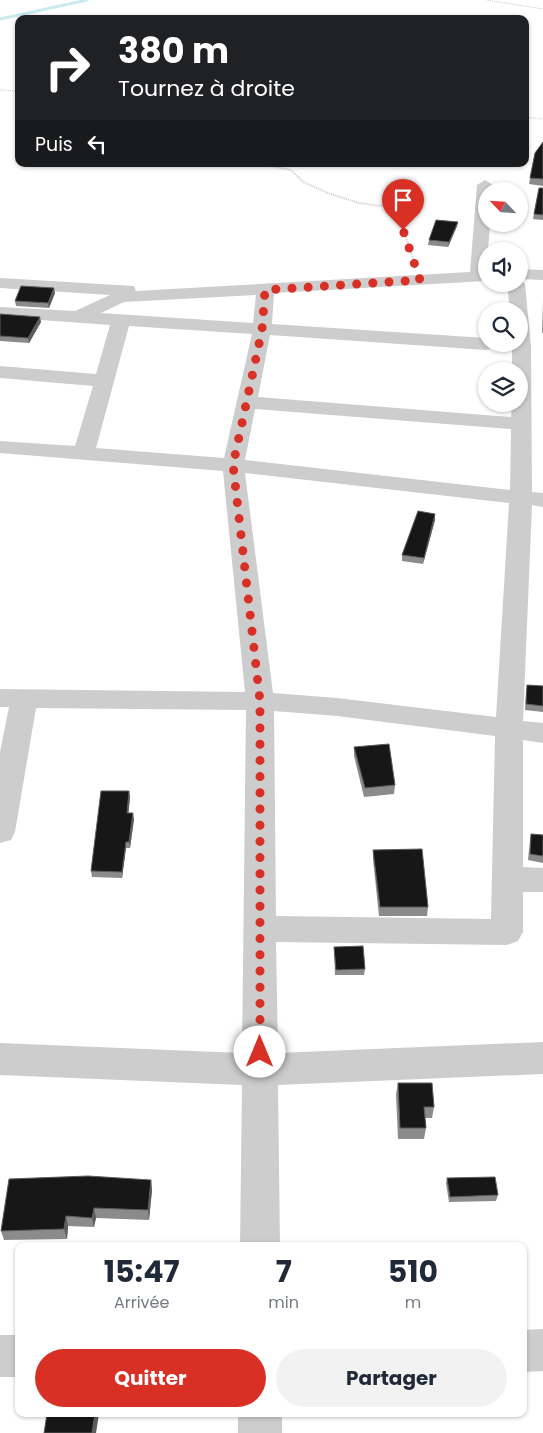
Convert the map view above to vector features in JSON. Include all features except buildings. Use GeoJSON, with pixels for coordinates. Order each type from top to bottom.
{"type":"FeatureCollection","features":[{"type":"Feature","properties":{"kind":"street"},"geometry":{"type":"LineString","coordinates":[[528,274],[543,275]]}},
{"type":"Feature","properties":{"kind":"street"},"geometry":{"type":"LineString","coordinates":[[78,317],[121,297],[478,276]]}},
{"type":"Feature","properties":{"kind":"street"},"geometry":{"type":"LineString","coordinates":[[0,283],[91,290],[166,290],[197,294]]}},
{"type":"Feature","properties":{"kind":"street"},"geometry":{"type":"LineString","coordinates":[[260,1242],[260,701],[233,465],[262,330],[265,290]]}},
{"type":"Feature","properties":{"kind":"street"},"geometry":{"type":"LineString","coordinates":[[0,312],[478,343]]}},
{"type":"Feature","properties":{"kind":"street"},"geometry":{"type":"LineString","coordinates":[[84,452],[121,320]]}},
{"type":"Feature","properties":{"kind":"street"},"geometry":{"type":"LineString","coordinates":[[260,929],[507,932],[508,728],[532,499],[522,424],[533,347],[528,334]]}},
{"type":"Feature","properties":{"kind":"street"},"geometry":{"type":"LineString","coordinates":[[0,372],[104,381]]}},
{"type":"Feature","properties":{"kind":"street"},"geometry":{"type":"LineString","coordinates":[[246,402],[522,424]]}},
{"type":"Feature","properties":{"kind":"street"},"geometry":{"type":"LineString","coordinates":[[0,447],[233,465],[532,499]]}},
{"type":"Feature","properties":{"kind":"street"},"geometry":{"type":"LineString","coordinates":[[0,832],[12,698],[260,701],[337,707],[543,732]]}},
{"type":"Feature","properties":{"kind":"street"},"geometry":{"type":"LineString","coordinates":[[508,879],[543,880]]}},
{"type":"Feature","properties":{"kind":"street"},"geometry":{"type":"LineString","coordinates":[[0,1059],[260,1070],[542,1062]]}},
{"type":"Feature","properties":{"kind":"street"},"geometry":{"type":"LineString","coordinates":[[527,1351],[543,1350]]}},
{"type":"Feature","properties":{"kind":"street"},"geometry":{"type":"LineString","coordinates":[[0,1356],[15,1356]]}},
{"type":"Feature","properties":{"kind":"street"},"geometry":{"type":"LineString","coordinates":[[260,1417],[260,1433]]}},
{"type":"Feature","properties":{"kind":"path"},"geometry":{"type":"LineString","coordinates":[[486,0],[543,10]]}},
{"type":"Feature","properties":{"kind":"path"},"geometry":{"type":"LineString","coordinates":[[0,90],[15,91]]}},
{"type":"Feature","properties":{"kind":"path"},"geometry":{"type":"LineString","coordinates":[[529,117],[543,119]]}},
{"type":"Feature","properties":{"kind":"path"},"geometry":{"type":"LineString","coordinates":[[276,167],[290,170],[303,182],[328,194],[359,203],[389,207],[398,213],[420,280]]}},
{"type":"Feature","properties":{"kind":"waterway"},"geometry":{"type":"LineString","coordinates":[[18,15],[87,0]]}},
{"type":"Feature","properties":{"kind":"waterway"},"geometry":{"type":"LineString","coordinates":[[0,19],[15,16]]}},
{"type":"Feature","properties":{"kind":"route"},"geometry":{"type":"LineString","coordinates":[[260,1052],[260,701],[233,465],[262,330],[265,290],[420,280],[403,230]]}}]}
